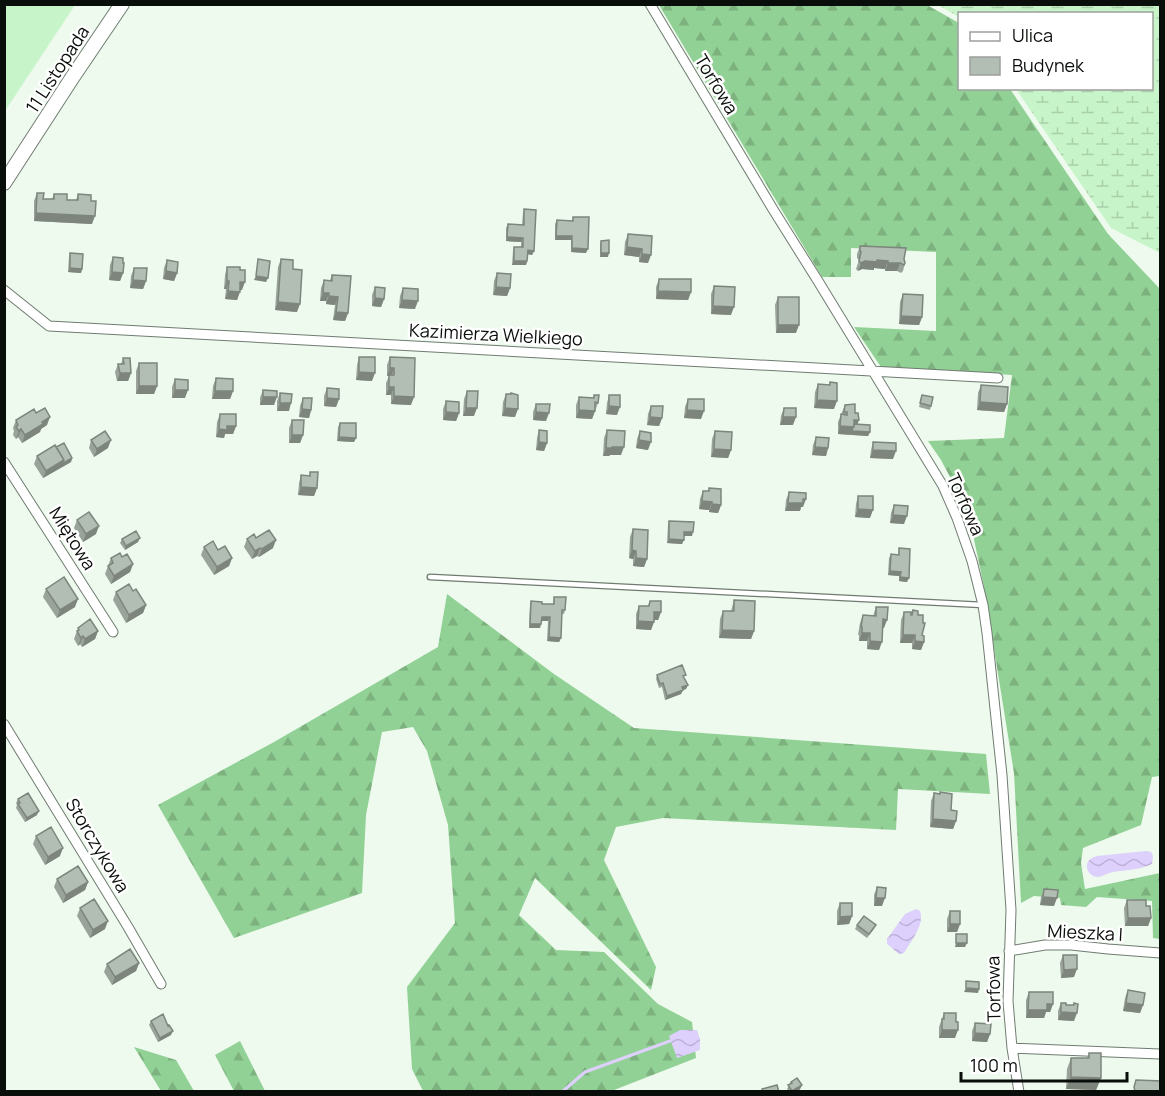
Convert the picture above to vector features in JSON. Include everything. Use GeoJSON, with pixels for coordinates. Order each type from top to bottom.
{"type":"FeatureCollection","features":[{"type":"Feature","properties":{"kind":"street","name":"11 Listopada"},"geometry":{"type":"LineString","coordinates":[[4,183],[122,4]]}},
{"type":"Feature","properties":{"kind":"street","name":"Torfowa"},"geometry":{"type":"LineString","coordinates":[[650,4],[943,486],[972,561],[987,633],[1002,775],[1011,910],[1008,1000],[1019,1092]]}},
{"type":"Feature","properties":{"kind":"street","name":"Kazimierza Wielkiego"},"geometry":{"type":"LineString","coordinates":[[4,290],[49,326],[998,378]]}},
{"type":"Feature","properties":{"kind":"street","name":"Miętowa"},"geometry":{"type":"LineString","coordinates":[[4,462],[113,632]]}},
{"type":"Feature","properties":{"kind":"street","name":"Storczykowa"},"geometry":{"type":"LineString","coordinates":[[4,724],[161,984]]}},
{"type":"Feature","properties":{"kind":"street","name":"Mieszka I"},"geometry":{"type":"LineString","coordinates":[[1009,951],[1046,945],[1071,945],[1161,953]]}},
{"type":"Feature","properties":{"kind":"street"},"geometry":{"type":"LineString","coordinates":[[1012,1048],[1161,1053]]}},
{"type":"Feature","properties":{"kind":"lane"},"geometry":{"type":"LineString","coordinates":[[430,577],[982,605]]}},
{"type":"Feature","properties":{"kind":"green space"},"geometry":{"type":"Polygon","coordinates":[[[4,5],[75,5],[5,111],[4,5]]]}},
{"type":"Feature","properties":{"kind":"green space"},"geometry":{"type":"Polygon","coordinates":[[[659,5],[927,5],[958,22],[958,90],[1011,90],[1108,234],[1160,289],[1160,776],[1152,777],[1141,825],[1083,848],[1081,863],[1085,889],[1160,873],[1160,939],[1153,938],[1152,901],[1097,897],[1086,907],[1061,905],[1060,898],[1034,896],[1021,903],[1014,773],[984,587],[971,525],[957,490],[928,441],[1004,438],[1012,375],[881,367],[854,327],[936,331],[936,252],[851,248],[851,277],[822,277],[659,5]]]}},
{"type":"Feature","properties":{"kind":"green space"},"geometry":{"type":"Polygon","coordinates":[[[938,5],[1160,5],[1160,253],[1111,228],[1017,90],[1153,90],[1153,12],[958,12],[958,16],[938,5]]]}},
{"type":"Feature","properties":{"kind":"green space"},"geometry":{"type":"Polygon","coordinates":[[[447,594],[554,674],[634,728],[986,754],[990,794],[898,789],[896,830],[663,818],[616,827],[604,860],[656,967],[651,990],[535,878],[519,915],[556,950],[604,952],[658,1004],[692,1022],[696,1058],[609,1092],[423,1091],[412,1069],[407,987],[455,923],[448,825],[427,751],[413,727],[382,732],[366,815],[362,893],[234,938],[158,805],[274,742],[438,647],[447,594]]]}},
{"type":"Feature","properties":{"kind":"green space"},"geometry":{"type":"Polygon","coordinates":[[[240,1041],[265,1091],[234,1091],[215,1055],[240,1041]]]}},
{"type":"Feature","properties":{"kind":"green space"},"geometry":{"type":"Polygon","coordinates":[[[134,1047],[176,1060],[194,1091],[161,1091],[134,1047]]]}},
{"type":"Feature","properties":{"kind":"water"},"geometry":{"type":"Polygon","coordinates":[[[1151,852],[1153,856],[1152,864],[1143,868],[1095,877],[1087,868],[1088,861],[1097,856],[1151,852]]]}},
{"type":"Feature","properties":{"kind":"water"},"geometry":{"type":"Polygon","coordinates":[[[916,909],[920,911],[921,922],[904,953],[899,954],[887,944],[887,939],[905,914],[916,909]]]}},
{"type":"Feature","properties":{"kind":"water"},"geometry":{"type":"Polygon","coordinates":[[[680,1030],[697,1030],[700,1050],[677,1058],[669,1036],[680,1030]]]}},
{"type":"Feature","properties":{"kind":"building"},"geometry":{"type":"Polygon","coordinates":[[[37,193],[44,193],[43,199],[54,199],[54,194],[67,194],[67,200],[78,200],[78,194],[91,195],[91,201],[96,201],[95,216],[36,213],[37,193]]]}},
{"type":"Feature","properties":{"kind":"building"},"geometry":{"type":"Polygon","coordinates":[[[524,209],[536,210],[534,251],[528,250],[527,261],[514,261],[514,247],[523,247],[523,238],[507,237],[508,224],[524,225],[524,209]]]}},
{"type":"Feature","properties":{"kind":"building"},"geometry":{"type":"Polygon","coordinates":[[[573,217],[589,217],[588,249],[572,248],[572,236],[556,236],[557,220],[573,221],[573,217]]]}},
{"type":"Feature","properties":{"kind":"building"},"geometry":{"type":"Polygon","coordinates":[[[628,234],[652,236],[651,255],[642,254],[642,249],[627,247],[628,234]]]}},
{"type":"Feature","properties":{"kind":"building"},"geometry":{"type":"Polygon","coordinates":[[[609,240],[609,253],[601,253],[601,241],[609,240]]]}},
{"type":"Feature","properties":{"kind":"building"},"geometry":{"type":"Polygon","coordinates":[[[860,246],[906,248],[905,263],[904,265],[877,260],[877,262],[861,263],[859,261],[860,246]]]}},
{"type":"Feature","properties":{"kind":"building"},"geometry":{"type":"Polygon","coordinates":[[[70,253],[83,254],[82,269],[70,268],[70,253]]]}},
{"type":"Feature","properties":{"kind":"building"},"geometry":{"type":"Polygon","coordinates":[[[113,257],[123,258],[123,273],[112,272],[113,257]]]}},
{"type":"Feature","properties":{"kind":"building"},"geometry":{"type":"Polygon","coordinates":[[[258,259],[270,261],[268,278],[256,276],[258,259]]]}},
{"type":"Feature","properties":{"kind":"building"},"geometry":{"type":"Polygon","coordinates":[[[281,259],[293,260],[293,269],[302,270],[300,304],[278,302],[281,259]]]}},
{"type":"Feature","properties":{"kind":"building"},"geometry":{"type":"Polygon","coordinates":[[[167,260],[178,262],[177,273],[166,271],[167,260]]]}},
{"type":"Feature","properties":{"kind":"building"},"geometry":{"type":"Polygon","coordinates":[[[227,267],[240,267],[240,270],[245,270],[245,282],[240,282],[240,292],[228,291],[227,267]]]}},
{"type":"Feature","properties":{"kind":"building"},"geometry":{"type":"Polygon","coordinates":[[[134,268],[147,268],[146,281],[133,280],[134,268]]]}},
{"type":"Feature","properties":{"kind":"building"},"geometry":{"type":"Polygon","coordinates":[[[497,273],[511,274],[510,288],[496,287],[497,273]]]}},
{"type":"Feature","properties":{"kind":"building"},"geometry":{"type":"Polygon","coordinates":[[[332,275],[351,276],[348,313],[336,312],[338,297],[323,293],[324,280],[332,281],[332,275]]]}},
{"type":"Feature","properties":{"kind":"building"},"geometry":{"type":"Polygon","coordinates":[[[659,279],[691,279],[691,292],[658,291],[659,279]]]}},
{"type":"Feature","properties":{"kind":"building"},"geometry":{"type":"Polygon","coordinates":[[[714,286],[735,287],[734,307],[713,306],[714,286]]]}},
{"type":"Feature","properties":{"kind":"building"},"geometry":{"type":"Polygon","coordinates":[[[375,287],[385,288],[384,299],[375,298],[375,287]]]}},
{"type":"Feature","properties":{"kind":"building"},"geometry":{"type":"Polygon","coordinates":[[[403,288],[418,289],[418,301],[402,300],[403,288]]]}},
{"type":"Feature","properties":{"kind":"building"},"geometry":{"type":"Polygon","coordinates":[[[903,294],[923,295],[922,317],[901,316],[903,294]]]}},
{"type":"Feature","properties":{"kind":"building"},"geometry":{"type":"Polygon","coordinates":[[[778,297],[799,297],[799,325],[778,325],[778,297]]]}},
{"type":"Feature","properties":{"kind":"building"},"geometry":{"type":"Polygon","coordinates":[[[359,357],[375,357],[375,373],[359,372],[359,357]]]}},
{"type":"Feature","properties":{"kind":"building"},"geometry":{"type":"Polygon","coordinates":[[[390,357],[415,358],[414,397],[394,396],[394,387],[389,387],[389,375],[394,375],[394,368],[390,368],[390,357]]]}},
{"type":"Feature","properties":{"kind":"building"},"geometry":{"type":"Polygon","coordinates":[[[123,358],[130,358],[131,373],[120,373],[118,364],[124,364],[123,358]]]}},
{"type":"Feature","properties":{"kind":"building"},"geometry":{"type":"Polygon","coordinates":[[[139,363],[157,363],[157,386],[139,386],[139,363]]]}},
{"type":"Feature","properties":{"kind":"building"},"geometry":{"type":"Polygon","coordinates":[[[216,378],[233,379],[233,391],[215,391],[216,378]]]}},
{"type":"Feature","properties":{"kind":"building"},"geometry":{"type":"Polygon","coordinates":[[[175,379],[188,380],[188,390],[175,390],[175,379]]]}},
{"type":"Feature","properties":{"kind":"building"},"geometry":{"type":"Polygon","coordinates":[[[830,382],[837,383],[837,401],[817,400],[818,384],[830,385],[830,382]]]}},
{"type":"Feature","properties":{"kind":"building"},"geometry":{"type":"Polygon","coordinates":[[[981,385],[1008,387],[1007,404],[980,402],[981,385]]]}},
{"type":"Feature","properties":{"kind":"building"},"geometry":{"type":"Polygon","coordinates":[[[327,388],[339,389],[339,399],[327,398],[327,388]]]}},
{"type":"Feature","properties":{"kind":"building"},"geometry":{"type":"Polygon","coordinates":[[[263,390],[277,391],[277,397],[263,397],[263,390]]]}},
{"type":"Feature","properties":{"kind":"building"},"geometry":{"type":"Polygon","coordinates":[[[467,391],[478,391],[477,408],[466,408],[467,391]]]}},
{"type":"Feature","properties":{"kind":"building"},"geometry":{"type":"Polygon","coordinates":[[[280,393],[292,394],[291,403],[280,403],[280,393]]]}},
{"type":"Feature","properties":{"kind":"building"},"geometry":{"type":"Polygon","coordinates":[[[506,394],[518,395],[518,409],[505,408],[506,394]]]}},
{"type":"Feature","properties":{"kind":"building"},"geometry":{"type":"Polygon","coordinates":[[[594,395],[599,395],[598,403],[595,402],[595,411],[579,410],[579,397],[594,398],[594,395]]]}},
{"type":"Feature","properties":{"kind":"building"},"geometry":{"type":"Polygon","coordinates":[[[609,395],[620,395],[620,407],[609,406],[609,395]]]}},
{"type":"Feature","properties":{"kind":"building"},"geometry":{"type":"Polygon","coordinates":[[[922,395],[933,397],[931,406],[920,403],[922,395]]]}},
{"type":"Feature","properties":{"kind":"building"},"geometry":{"type":"Polygon","coordinates":[[[303,398],[312,398],[311,410],[302,409],[303,398]]]}},
{"type":"Feature","properties":{"kind":"building"},"geometry":{"type":"Polygon","coordinates":[[[688,399],[704,399],[704,411],[687,410],[688,399]]]}},
{"type":"Feature","properties":{"kind":"building"},"geometry":{"type":"Polygon","coordinates":[[[446,401],[459,402],[459,413],[446,412],[446,401]]]}},
{"type":"Feature","properties":{"kind":"building"},"geometry":{"type":"Polygon","coordinates":[[[536,404],[550,404],[549,413],[536,412],[536,404]]]}},
{"type":"Feature","properties":{"kind":"building"},"geometry":{"type":"Polygon","coordinates":[[[855,404],[855,413],[858,413],[859,420],[854,420],[854,427],[840,426],[841,414],[847,415],[847,412],[844,412],[845,405],[855,404]]]}},
{"type":"Feature","properties":{"kind":"building"},"geometry":{"type":"Polygon","coordinates":[[[651,406],[663,406],[662,418],[650,417],[651,406]]]}},
{"type":"Feature","properties":{"kind":"building"},"geometry":{"type":"Polygon","coordinates":[[[45,408],[50,417],[42,422],[43,424],[25,435],[21,429],[19,431],[16,427],[18,425],[16,420],[34,409],[36,413],[45,408]]]}},
{"type":"Feature","properties":{"kind":"building"},"geometry":{"type":"Polygon","coordinates":[[[784,408],[796,408],[796,417],[783,417],[784,408]]]}},
{"type":"Feature","properties":{"kind":"building"},"geometry":{"type":"Polygon","coordinates":[[[220,414],[236,414],[236,426],[227,426],[227,430],[219,429],[220,414]]]}},
{"type":"Feature","properties":{"kind":"building"},"geometry":{"type":"Polygon","coordinates":[[[292,420],[304,420],[303,435],[292,435],[292,420]]]}},
{"type":"Feature","properties":{"kind":"building"},"geometry":{"type":"Polygon","coordinates":[[[340,423],[356,423],[356,438],[339,437],[340,423]]]}},
{"type":"Feature","properties":{"kind":"building"},"geometry":{"type":"Polygon","coordinates":[[[854,424],[870,425],[870,432],[852,431],[854,424]]]}},
{"type":"Feature","properties":{"kind":"building"},"geometry":{"type":"Polygon","coordinates":[[[539,430],[547,431],[547,443],[539,442],[539,430]]]}},
{"type":"Feature","properties":{"kind":"building"},"geometry":{"type":"Polygon","coordinates":[[[607,430],[625,431],[624,447],[606,448],[607,430]]]}},
{"type":"Feature","properties":{"kind":"building"},"geometry":{"type":"Polygon","coordinates":[[[105,431],[111,440],[97,449],[91,440],[105,431]]]}},
{"type":"Feature","properties":{"kind":"building"},"geometry":{"type":"Polygon","coordinates":[[[640,431],[651,433],[651,442],[639,440],[640,431]]]}},
{"type":"Feature","properties":{"kind":"building"},"geometry":{"type":"Polygon","coordinates":[[[715,431],[732,432],[731,450],[714,449],[715,431]]]}},
{"type":"Feature","properties":{"kind":"building"},"geometry":{"type":"Polygon","coordinates":[[[816,437],[829,438],[828,448],[815,447],[816,437]]]}},
{"type":"Feature","properties":{"kind":"building"},"geometry":{"type":"Polygon","coordinates":[[[873,442],[896,443],[896,451],[873,450],[873,442]]]}},
{"type":"Feature","properties":{"kind":"building"},"geometry":{"type":"Polygon","coordinates":[[[64,443],[72,458],[62,464],[64,460],[56,447],[64,443]]]}},
{"type":"Feature","properties":{"kind":"building"},"geometry":{"type":"Polygon","coordinates":[[[55,445],[64,460],[46,471],[37,456],[55,445]]]}},
{"type":"Feature","properties":{"kind":"building"},"geometry":{"type":"Polygon","coordinates":[[[310,472],[318,472],[317,488],[301,487],[301,475],[310,476],[310,472]]]}},
{"type":"Feature","properties":{"kind":"building"},"geometry":{"type":"Polygon","coordinates":[[[709,488],[721,489],[721,505],[702,501],[703,491],[709,491],[709,488]]]}},
{"type":"Feature","properties":{"kind":"building"},"geometry":{"type":"Polygon","coordinates":[[[789,492],[806,493],[806,499],[803,499],[803,503],[788,503],[789,492]]]}},
{"type":"Feature","properties":{"kind":"building"},"geometry":{"type":"Polygon","coordinates":[[[858,496],[873,496],[873,510],[858,509],[858,496]]]}},
{"type":"Feature","properties":{"kind":"building"},"geometry":{"type":"Polygon","coordinates":[[[894,505],[908,506],[907,516],[893,515],[894,505]]]}},
{"type":"Feature","properties":{"kind":"building"},"geometry":{"type":"Polygon","coordinates":[[[89,512],[99,526],[86,534],[77,520],[89,512]]]}},
{"type":"Feature","properties":{"kind":"building"},"geometry":{"type":"Polygon","coordinates":[[[669,521],[694,522],[693,532],[684,532],[684,540],[669,539],[669,521]]]}},
{"type":"Feature","properties":{"kind":"building"},"geometry":{"type":"Polygon","coordinates":[[[633,529],[648,530],[647,559],[636,558],[636,551],[632,550],[633,529]]]}},
{"type":"Feature","properties":{"kind":"building"},"geometry":{"type":"Polygon","coordinates":[[[269,530],[276,540],[255,551],[247,539],[254,534],[256,538],[269,530]]]}},
{"type":"Feature","properties":{"kind":"building"},"geometry":{"type":"Polygon","coordinates":[[[136,531],[140,538],[126,546],[122,539],[136,531]]]}},
{"type":"Feature","properties":{"kind":"building"},"geometry":{"type":"Polygon","coordinates":[[[213,541],[218,550],[225,546],[232,558],[217,567],[204,547],[213,541]]]}},
{"type":"Feature","properties":{"kind":"building"},"geometry":{"type":"Polygon","coordinates":[[[899,548],[910,549],[909,578],[900,577],[901,572],[890,571],[891,554],[899,555],[899,548]]]}},
{"type":"Feature","properties":{"kind":"building"},"geometry":{"type":"Polygon","coordinates":[[[120,553],[122,557],[127,554],[133,564],[114,576],[108,566],[113,563],[111,558],[120,553]]]}},
{"type":"Feature","properties":{"kind":"building"},"geometry":{"type":"Polygon","coordinates":[[[64,577],[78,599],[60,610],[46,589],[64,577]]]}},
{"type":"Feature","properties":{"kind":"building"},"geometry":{"type":"Polygon","coordinates":[[[129,584],[133,591],[136,589],[146,605],[129,615],[116,592],[129,584]]]}},
{"type":"Feature","properties":{"kind":"building"},"geometry":{"type":"Polygon","coordinates":[[[554,597],[566,597],[565,610],[562,610],[561,638],[549,637],[550,617],[542,617],[541,624],[530,624],[531,601],[554,604],[554,597]]]}},
{"type":"Feature","properties":{"kind":"building"},"geometry":{"type":"Polygon","coordinates":[[[734,600],[755,601],[754,631],[722,630],[723,611],[734,611],[734,600]]]}},
{"type":"Feature","properties":{"kind":"building"},"geometry":{"type":"Polygon","coordinates":[[[650,601],[661,601],[661,612],[654,612],[654,622],[638,621],[639,606],[649,606],[650,601]]]}},
{"type":"Feature","properties":{"kind":"building"},"geometry":{"type":"Polygon","coordinates":[[[876,607],[888,607],[887,620],[883,619],[882,642],[870,641],[870,633],[862,633],[863,615],[876,616],[876,607]]]}},
{"type":"Feature","properties":{"kind":"building"},"geometry":{"type":"Polygon","coordinates":[[[913,610],[918,611],[918,615],[923,615],[924,642],[915,641],[915,635],[903,635],[904,612],[911,612],[912,615],[913,610]]]}},
{"type":"Feature","properties":{"kind":"building"},"geometry":{"type":"Polygon","coordinates":[[[90,619],[98,631],[85,639],[83,636],[81,638],[77,631],[78,628],[90,619]]]}},
{"type":"Feature","properties":{"kind":"building"},"geometry":{"type":"Polygon","coordinates":[[[682,665],[686,675],[683,676],[688,685],[682,687],[683,690],[667,696],[663,683],[660,684],[657,675],[682,665]]]}},
{"type":"Feature","properties":{"kind":"building"},"geometry":{"type":"Polygon","coordinates":[[[940,792],[952,794],[951,810],[957,811],[956,821],[933,819],[934,793],[940,794],[940,792]]]}},
{"type":"Feature","properties":{"kind":"building"},"geometry":{"type":"Polygon","coordinates":[[[28,793],[39,811],[27,818],[18,804],[20,803],[18,799],[28,793]]]}},
{"type":"Feature","properties":{"kind":"building"},"geometry":{"type":"Polygon","coordinates":[[[51,827],[63,848],[48,857],[36,836],[51,827]]]}},
{"type":"Feature","properties":{"kind":"building"},"geometry":{"type":"Polygon","coordinates":[[[78,866],[88,882],[66,895],[57,879],[78,866]]]}},
{"type":"Feature","properties":{"kind":"building"},"geometry":{"type":"Polygon","coordinates":[[[877,887],[886,888],[885,898],[876,898],[877,887]]]}},
{"type":"Feature","properties":{"kind":"building"},"geometry":{"type":"Polygon","coordinates":[[[1044,889],[1058,890],[1057,898],[1043,897],[1044,889]]]}},
{"type":"Feature","properties":{"kind":"building"},"geometry":{"type":"Polygon","coordinates":[[[94,899],[108,921],[93,930],[80,908],[94,899]]]}},
{"type":"Feature","properties":{"kind":"building"},"geometry":{"type":"Polygon","coordinates":[[[1127,900],[1146,900],[1146,906],[1150,906],[1151,918],[1128,918],[1127,900]]]}},
{"type":"Feature","properties":{"kind":"building"},"geometry":{"type":"Polygon","coordinates":[[[840,903],[852,903],[852,916],[840,917],[840,903]]]}},
{"type":"Feature","properties":{"kind":"building"},"geometry":{"type":"Polygon","coordinates":[[[950,911],[960,911],[960,924],[950,924],[950,911]]]}},
{"type":"Feature","properties":{"kind":"building"},"geometry":{"type":"Polygon","coordinates":[[[864,916],[876,925],[869,934],[857,925],[864,916]]]}},
{"type":"Feature","properties":{"kind":"building"},"geometry":{"type":"Polygon","coordinates":[[[956,934],[967,934],[967,943],[956,943],[956,934]]]}},
{"type":"Feature","properties":{"kind":"building"},"geometry":{"type":"Polygon","coordinates":[[[130,949],[139,963],[115,977],[107,964],[130,949]]]}},
{"type":"Feature","properties":{"kind":"building"},"geometry":{"type":"Polygon","coordinates":[[[1063,955],[1077,955],[1077,969],[1064,970],[1063,955]]]}},
{"type":"Feature","properties":{"kind":"building"},"geometry":{"type":"Polygon","coordinates":[[[966,981],[979,982],[979,989],[966,988],[966,981]]]}},
{"type":"Feature","properties":{"kind":"building"},"geometry":{"type":"Polygon","coordinates":[[[1128,990],[1145,993],[1143,1005],[1126,1003],[1128,990]]]}},
{"type":"Feature","properties":{"kind":"building"},"geometry":{"type":"Polygon","coordinates":[[[1029,992],[1053,992],[1053,1004],[1047,1004],[1047,1010],[1028,1010],[1029,992]]]}},
{"type":"Feature","properties":{"kind":"building"},"geometry":{"type":"Polygon","coordinates":[[[1061,1003],[1078,1004],[1077,1013],[1061,1012],[1061,1003]]]}},
{"type":"Feature","properties":{"kind":"building"},"geometry":{"type":"Polygon","coordinates":[[[944,1013],[956,1013],[958,1030],[942,1030],[944,1013]]]}},
{"type":"Feature","properties":{"kind":"building"},"geometry":{"type":"Polygon","coordinates":[[[163,1014],[173,1031],[160,1038],[151,1021],[163,1014]]]}},
{"type":"Feature","properties":{"kind":"building"},"geometry":{"type":"Polygon","coordinates":[[[975,1023],[991,1024],[990,1034],[975,1033],[975,1023]]]}},
{"type":"Feature","properties":{"kind":"building"},"geometry":{"type":"Polygon","coordinates":[[[1089,1053],[1101,1053],[1101,1078],[1071,1077],[1071,1058],[1089,1058],[1089,1053]]]}},
{"type":"Feature","properties":{"kind":"building"},"geometry":{"type":"Polygon","coordinates":[[[797,1078],[802,1085],[792,1091],[788,1085],[797,1078]]]}},
{"type":"Feature","properties":{"kind":"building"},"geometry":{"type":"Polygon","coordinates":[[[1136,1080],[1161,1081],[1161,1092],[1135,1092],[1136,1080]]]}},
{"type":"Feature","properties":{"kind":"building"},"geometry":{"type":"Polygon","coordinates":[[[777,1085],[779,1092],[763,1092],[762,1089],[777,1085]]]}},
{"type":"Feature","properties":{"kind":"waterway"},"geometry":{"type":"LineString","coordinates":[[562,1092],[585,1072],[670,1041]]}}]}
